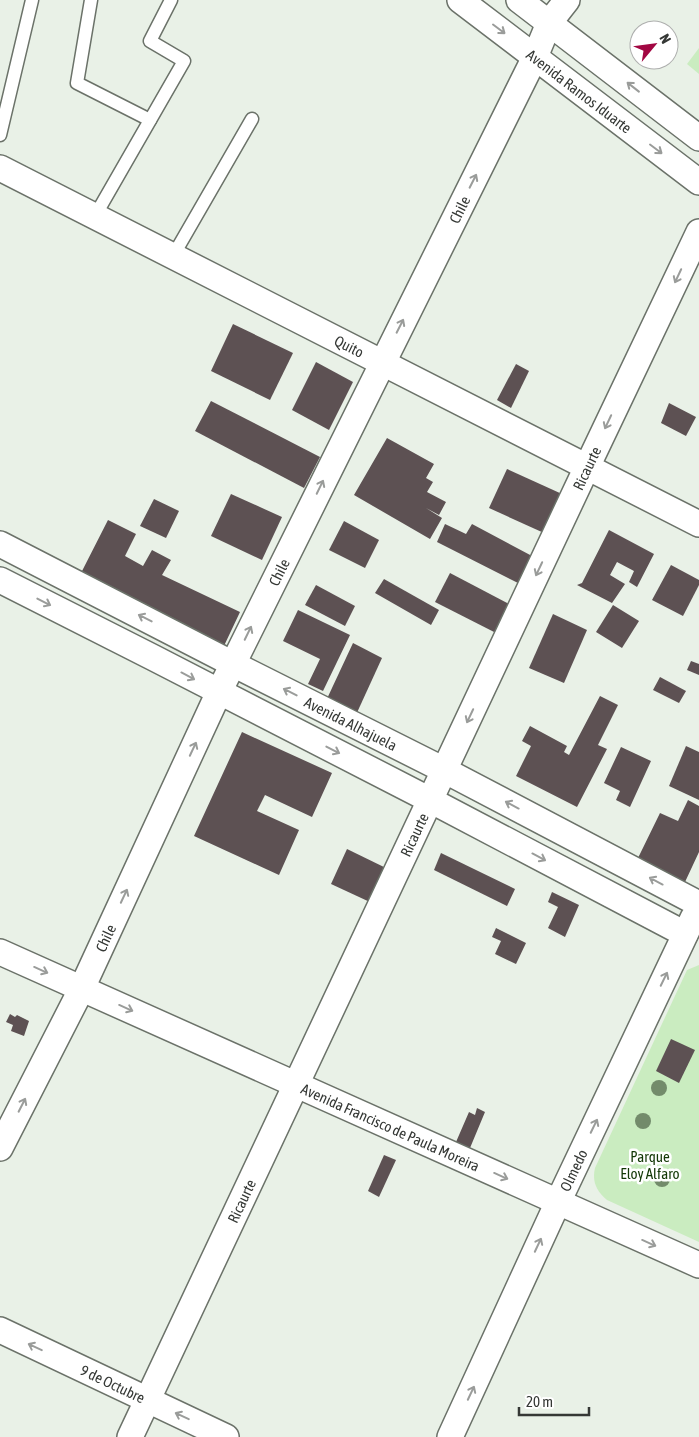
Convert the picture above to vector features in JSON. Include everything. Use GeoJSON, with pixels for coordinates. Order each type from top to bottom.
{"type":"FeatureCollection","features":[{"type":"Feature","properties":{"kind":"street","name":"Avenida Ramos Iduarte"},"geometry":{"type":"LineString","coordinates":[[460,0],[699,182]]}},
{"type":"Feature","properties":{"kind":"street"},"geometry":{"type":"LineString","coordinates":[[519,0],[699,138]]}},
{"type":"Feature","properties":{"kind":"street","name":"Chile"},"geometry":{"type":"LineString","coordinates":[[0,1148],[82,988],[219,692],[535,57],[549,23],[567,0]]}},
{"type":"Feature","properties":{"kind":"street","name":"Quito"},"geometry":{"type":"LineString","coordinates":[[0,168],[699,524]]}},
{"type":"Feature","properties":{"kind":"street","name":"Ricaurte"},"geometry":{"type":"LineString","coordinates":[[130,1437],[699,232]]}},
{"type":"Feature","properties":{"kind":"street","name":"Avenida Alhajuela"},"geometry":{"type":"LineString","coordinates":[[0,544],[444,770],[695,916]]}},
{"type":"Feature","properties":{"kind":"street"},"geometry":{"type":"LineString","coordinates":[[0,580],[430,800],[695,916]]}},
{"type":"Feature","properties":{"kind":"street","name":"Olmedo"},"geometry":{"type":"LineString","coordinates":[[450,1437],[558,1202],[695,916]]}},
{"type":"Feature","properties":{"kind":"street","name":"Avenida Francisco de Paula Moreira"},"geometry":{"type":"LineString","coordinates":[[0,952],[699,1265]]}},
{"type":"Feature","properties":{"kind":"street","name":"9 de Octubre"},"geometry":{"type":"LineString","coordinates":[[0,1330],[226,1437]]}},
{"type":"Feature","properties":{"kind":"lane"},"geometry":{"type":"LineString","coordinates":[[0,135],[32,0]]}},
{"type":"Feature","properties":{"kind":"lane"},"geometry":{"type":"LineString","coordinates":[[91,0],[77,83],[150,120]]}},
{"type":"Feature","properties":{"kind":"lane"},"geometry":{"type":"LineString","coordinates":[[95,216],[184,61],[150,41],[171,0]]}},
{"type":"Feature","properties":{"kind":"lane"},"geometry":{"type":"LineString","coordinates":[[173,256],[252,119]]}},
{"type":"Feature","properties":{"kind":"green space"},"geometry":{"type":"Polygon","coordinates":[[[699,48],[699,74],[687,64],[699,48]]]}},
{"type":"Feature","properties":{"kind":"green space","name":"Parque Eloy Alfaro"},"geometry":{"type":"Polygon","coordinates":[[[699,965],[699,1242],[607,1200],[600,1193],[594,1177],[595,1168],[687,970],[699,965]]]}},
{"type":"Feature","properties":{"kind":"building"},"geometry":{"type":"Polygon","coordinates":[[[233,324],[293,353],[270,400],[211,371],[233,324]]]}},
{"type":"Feature","properties":{"kind":"building"},"geometry":{"type":"Polygon","coordinates":[[[316,362],[353,382],[329,430],[292,410],[316,362]]]}},
{"type":"Feature","properties":{"kind":"building"},"geometry":{"type":"Polygon","coordinates":[[[516,364],[529,371],[511,408],[497,400],[516,364]]]}},
{"type":"Feature","properties":{"kind":"building"},"geometry":{"type":"Polygon","coordinates":[[[211,401],[320,457],[304,488],[195,431],[211,401]]]}},
{"type":"Feature","properties":{"kind":"building"},"geometry":{"type":"Polygon","coordinates":[[[669,403],[696,417],[686,436],[661,423],[669,403]]]}},
{"type":"Feature","properties":{"kind":"building"},"geometry":{"type":"Polygon","coordinates":[[[387,438],[434,464],[426,478],[433,482],[427,492],[446,502],[439,515],[426,508],[442,518],[430,539],[354,495],[387,438]]]}},
{"type":"Feature","properties":{"kind":"building"},"geometry":{"type":"Polygon","coordinates":[[[507,469],[562,494],[544,533],[489,508],[507,469]]]}},
{"type":"Feature","properties":{"kind":"building"},"geometry":{"type":"Polygon","coordinates":[[[231,494],[282,517],[262,560],[211,536],[231,494]]]}},
{"type":"Feature","properties":{"kind":"building"},"geometry":{"type":"Polygon","coordinates":[[[154,499],[179,511],[166,538],[140,526],[154,499]]]}},
{"type":"Feature","properties":{"kind":"building"},"geometry":{"type":"Polygon","coordinates":[[[108,520],[136,534],[125,556],[143,566],[152,550],[171,560],[162,575],[240,612],[223,648],[80,575],[108,520]]]}},
{"type":"Feature","properties":{"kind":"building"},"geometry":{"type":"Polygon","coordinates":[[[344,521],[379,540],[365,568],[329,550],[344,521]]]}},
{"type":"Feature","properties":{"kind":"building"},"geometry":{"type":"Polygon","coordinates":[[[445,524],[466,534],[472,524],[532,556],[518,583],[437,542],[445,524]]]}},
{"type":"Feature","properties":{"kind":"building"},"geometry":{"type":"Polygon","coordinates":[[[609,530],[654,554],[637,587],[629,582],[634,571],[617,562],[610,575],[625,584],[612,603],[577,585],[582,583],[609,530]]]}},
{"type":"Feature","properties":{"kind":"building"},"geometry":{"type":"Polygon","coordinates":[[[671,565],[699,580],[699,585],[683,616],[652,600],[671,565]]]}},
{"type":"Feature","properties":{"kind":"building"},"geometry":{"type":"Polygon","coordinates":[[[450,573],[515,607],[500,635],[435,602],[450,573]]]}},
{"type":"Feature","properties":{"kind":"building"},"geometry":{"type":"Polygon","coordinates":[[[384,579],[439,610],[431,625],[375,593],[384,579]]]}},
{"type":"Feature","properties":{"kind":"building"},"geometry":{"type":"Polygon","coordinates":[[[316,585],[355,606],[345,626],[305,605],[316,585]]]}},
{"type":"Feature","properties":{"kind":"building"},"geometry":{"type":"Polygon","coordinates":[[[613,605],[639,621],[622,648],[596,632],[613,605]]]}},
{"type":"Feature","properties":{"kind":"building"},"geometry":{"type":"Polygon","coordinates":[[[298,610],[350,635],[323,691],[308,684],[320,659],[283,641],[298,610]]]}},
{"type":"Feature","properties":{"kind":"building"},"geometry":{"type":"Polygon","coordinates":[[[553,614],[587,630],[564,683],[529,668],[553,614]]]}},
{"type":"Feature","properties":{"kind":"building"},"geometry":{"type":"Polygon","coordinates":[[[353,643],[382,658],[355,717],[325,703],[353,643]]]}},
{"type":"Feature","properties":{"kind":"building"},"geometry":{"type":"Polygon","coordinates":[[[691,661],[699,664],[699,675],[687,670],[691,661]]]}},
{"type":"Feature","properties":{"kind":"building"},"geometry":{"type":"Polygon","coordinates":[[[660,677],[686,691],[679,703],[653,690],[660,677]]]}},
{"type":"Feature","properties":{"kind":"building"},"geometry":{"type":"Polygon","coordinates":[[[600,696],[618,705],[598,745],[607,749],[577,807],[516,776],[531,746],[522,741],[530,726],[567,746],[564,752],[569,755],[600,696]]]}},
{"type":"Feature","properties":{"kind":"building"},"geometry":{"type":"Polygon","coordinates":[[[242,732],[332,773],[312,817],[265,795],[257,811],[299,830],[279,875],[194,836],[242,732]]]}},
{"type":"Feature","properties":{"kind":"building"},"geometry":{"type":"Polygon","coordinates":[[[686,746],[699,752],[699,800],[669,786],[686,746]]]}},
{"type":"Feature","properties":{"kind":"building"},"geometry":{"type":"Polygon","coordinates":[[[621,747],[651,761],[630,807],[616,800],[620,791],[604,783],[621,747]]]}},
{"type":"Feature","properties":{"kind":"building"},"geometry":{"type":"Polygon","coordinates":[[[688,800],[699,806],[699,852],[685,882],[638,858],[660,813],[678,821],[688,800]]]}},
{"type":"Feature","properties":{"kind":"building"},"geometry":{"type":"Polygon","coordinates":[[[347,849],[388,869],[372,903],[331,884],[347,849]]]}},
{"type":"Feature","properties":{"kind":"building"},"geometry":{"type":"Polygon","coordinates":[[[441,853],[515,889],[507,906],[434,870],[441,853]]]}},
{"type":"Feature","properties":{"kind":"building"},"geometry":{"type":"Polygon","coordinates":[[[552,892],[579,905],[565,937],[548,928],[558,907],[548,902],[552,892]]]}},
{"type":"Feature","properties":{"kind":"building"},"geometry":{"type":"Polygon","coordinates":[[[496,928],[526,943],[516,964],[495,954],[501,941],[492,937],[496,928]]]}},
{"type":"Feature","properties":{"kind":"building"},"geometry":{"type":"Polygon","coordinates":[[[10,1014],[29,1021],[24,1036],[11,1031],[13,1025],[6,1022],[10,1014]]]}},
{"type":"Feature","properties":{"kind":"building"},"geometry":{"type":"Polygon","coordinates":[[[671,1039],[695,1050],[679,1083],[656,1071],[671,1039]]]}},
{"type":"Feature","properties":{"kind":"building"},"geometry":{"type":"Polygon","coordinates":[[[477,1108],[485,1112],[470,1148],[456,1142],[469,1112],[475,1115],[477,1108]]]}},
{"type":"Feature","properties":{"kind":"building"},"geometry":{"type":"Polygon","coordinates":[[[384,1155],[396,1160],[379,1197],[368,1191],[384,1155]]]}}]}
